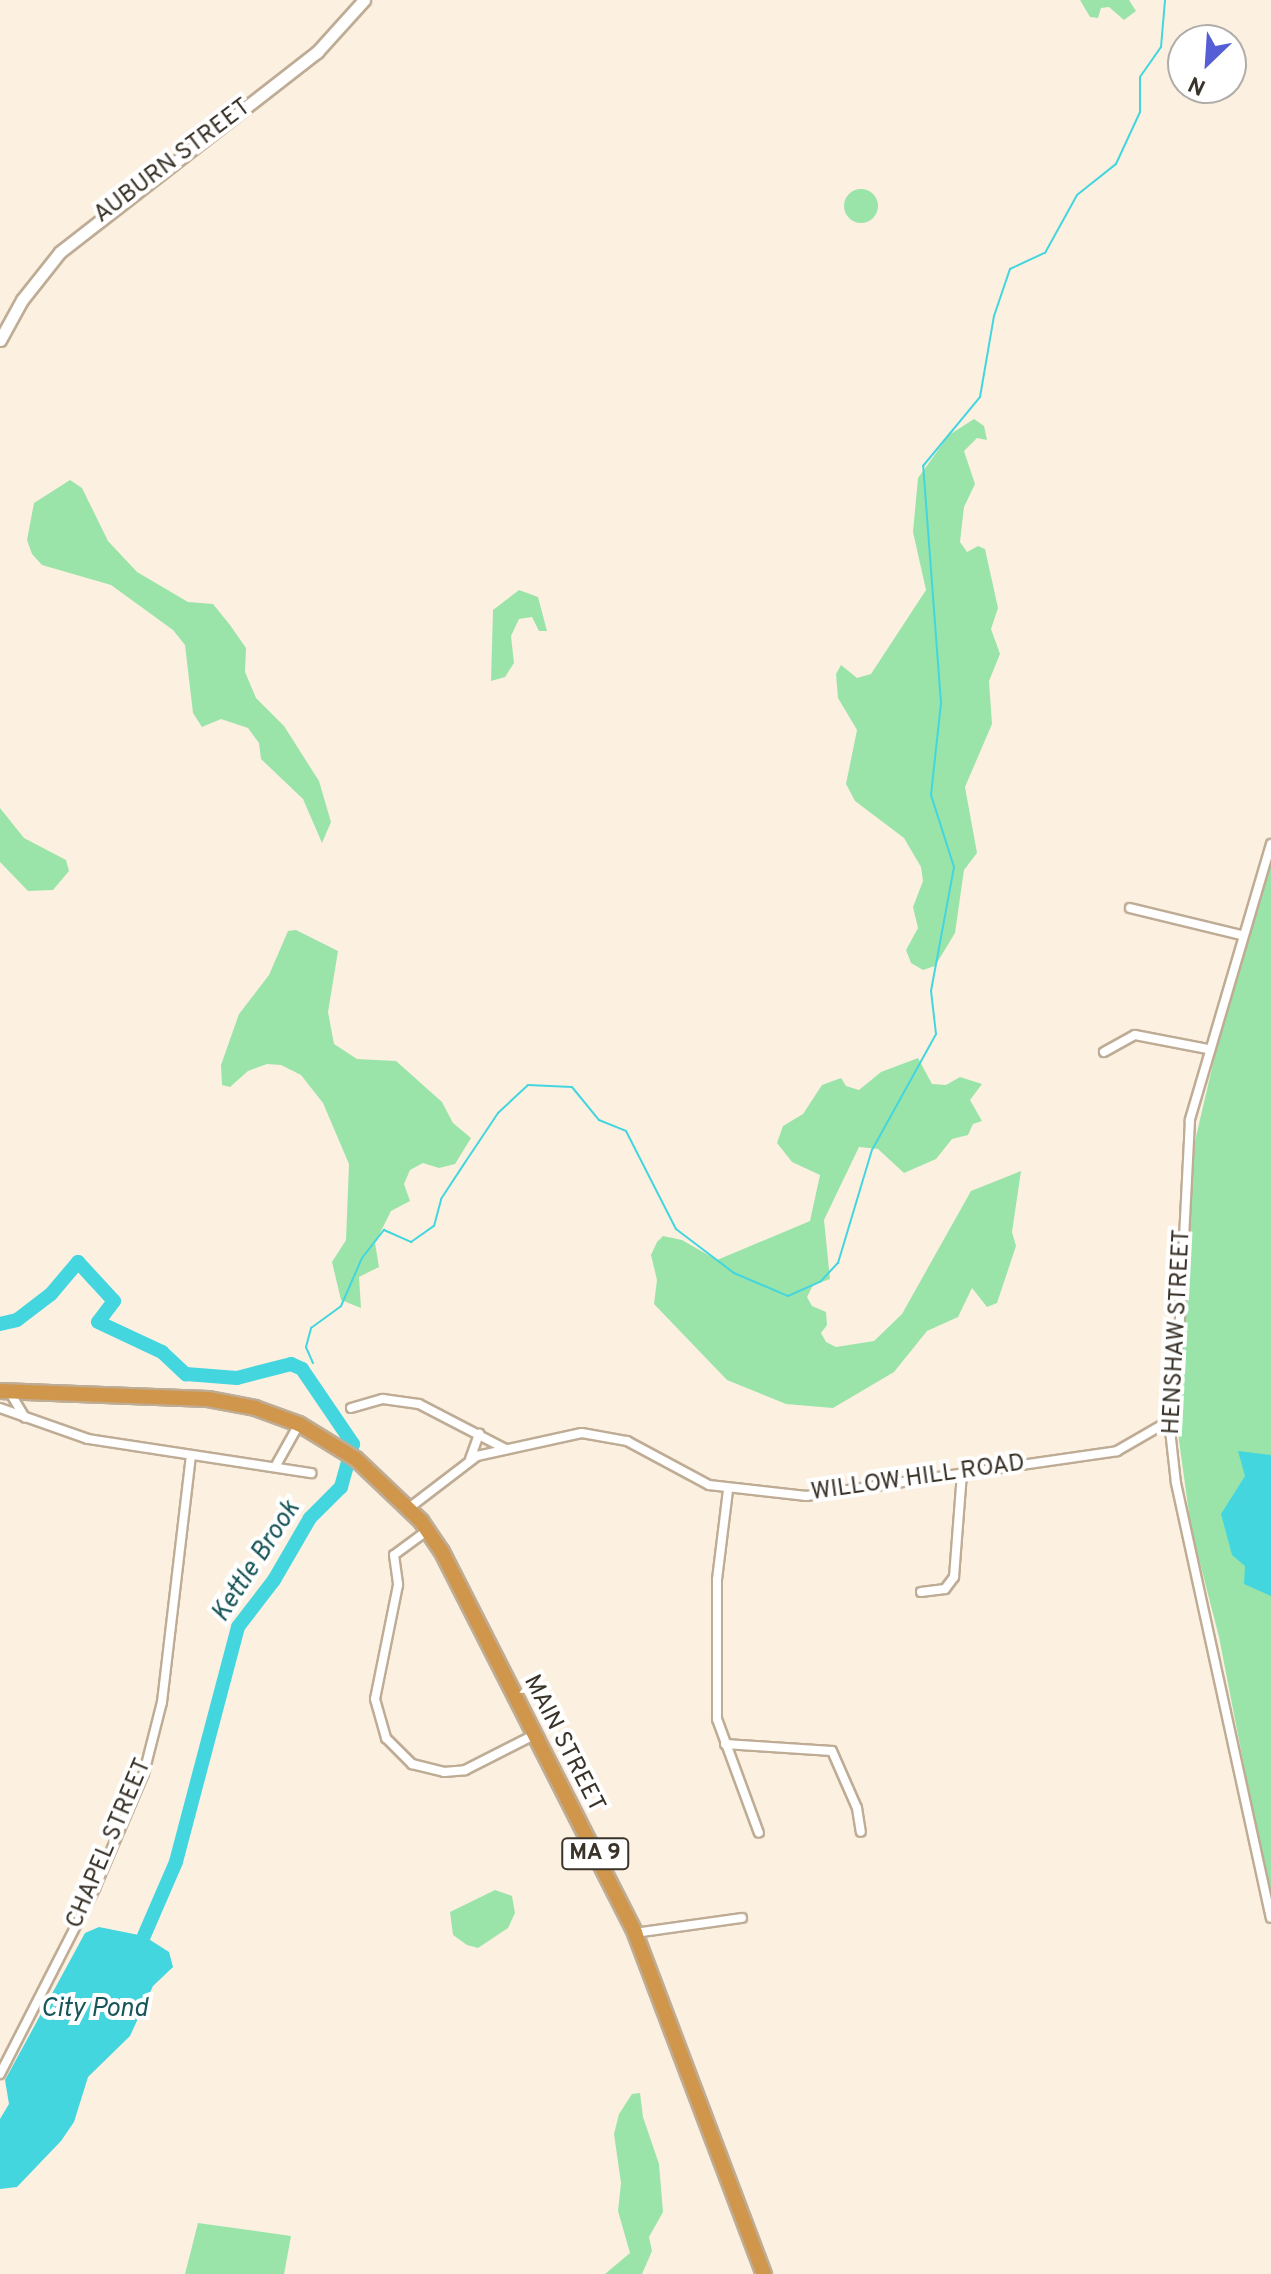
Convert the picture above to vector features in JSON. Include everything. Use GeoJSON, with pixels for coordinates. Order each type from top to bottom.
{"type":"FeatureCollection","features":[{"type":"Feature","properties":{"kind":"highway","name":"MAIN STREET"},"geometry":{"type":"LineString","coordinates":[[5,1391],[208,1399],[299,1424],[350,1455],[409,1508],[428,1530],[635,1933],[764,2274]]}},
{"type":"Feature","properties":{"kind":"street","name":"AUBURN STREET"},"geometry":{"type":"LineString","coordinates":[[0,340],[39,276],[70,244],[317,52],[364,0]]}},
{"type":"Feature","properties":{"kind":"street","name":"HENSHAW STREET"},"geometry":{"type":"LineString","coordinates":[[1271,844],[1208,1049],[1188,1134],[1179,1338],[1169,1421],[1176,1483],[1271,1918]]}},
{"type":"Feature","properties":{"kind":"street"},"geometry":{"type":"LineString","coordinates":[[1130,908],[1241,935]]}},
{"type":"Feature","properties":{"kind":"street"},"geometry":{"type":"LineString","coordinates":[[1104,1052],[1135,1035],[1208,1049]]}},
{"type":"Feature","properties":{"kind":"street","name":"MAIN STREET"},"geometry":{"type":"LineString","coordinates":[[5,1391],[26,1418]]}},
{"type":"Feature","properties":{"kind":"street"},"geometry":{"type":"LineString","coordinates":[[351,1408],[374,1399],[407,1401],[504,1448]]}},
{"type":"Feature","properties":{"kind":"street"},"geometry":{"type":"LineString","coordinates":[[0,1408],[88,1439],[311,1473]]}},
{"type":"Feature","properties":{"kind":"street","name":"WILLOW HILL ROAD"},"geometry":{"type":"LineString","coordinates":[[470,1460],[504,1448],[604,1434],[634,1444],[688,1478],[728,1490],[815,1495],[1117,1451],[1169,1421]]}},
{"type":"Feature","properties":{"kind":"street"},"geometry":{"type":"LineString","coordinates":[[275,1467],[299,1424]]}},
{"type":"Feature","properties":{"kind":"street"},"geometry":{"type":"LineString","coordinates":[[409,1508],[470,1460],[479,1434]]}},
{"type":"Feature","properties":{"kind":"street","name":"CHAPEL STREET"},"geometry":{"type":"LineString","coordinates":[[0,2074],[95,1888],[144,1773],[163,1692],[191,1456]]}},
{"type":"Feature","properties":{"kind":"street"},"geometry":{"type":"LineString","coordinates":[[921,1592],[945,1589],[954,1577],[962,1473]]}},
{"type":"Feature","properties":{"kind":"street"},"geometry":{"type":"LineString","coordinates":[[728,1490],[716,1613],[717,1719],[759,1833]]}},
{"type":"Feature","properties":{"kind":"street"},"geometry":{"type":"LineString","coordinates":[[428,1530],[394,1555],[398,1585],[375,1699],[386,1738],[412,1764],[444,1772],[465,1770],[534,1735]]}},
{"type":"Feature","properties":{"kind":"street"},"geometry":{"type":"LineString","coordinates":[[725,1744],[832,1751],[857,1808],[861,1832]]}},
{"type":"Feature","properties":{"kind":"street"},"geometry":{"type":"LineString","coordinates":[[635,1933],[742,1918]]}},
{"type":"Feature","properties":{"kind":"green space"},"geometry":{"type":"Polygon","coordinates":[[[1080,0],[1129,0],[1136,11],[1124,20],[1109,7],[1101,8],[1098,18],[1090,17],[1080,0]]]}},
{"type":"Feature","properties":{"kind":"green space"},"geometry":{"type":"Polygon","coordinates":[[[861,189],[873,194],[878,206],[873,218],[861,223],[849,218],[844,206],[849,194],[861,189]]]}},
{"type":"Feature","properties":{"kind":"green space"},"geometry":{"type":"Polygon","coordinates":[[[974,419],[984,426],[987,440],[977,438],[964,451],[975,484],[964,507],[960,542],[967,552],[978,546],[985,549],[998,608],[991,629],[1000,654],[989,681],[992,724],[965,787],[977,853],[964,870],[955,933],[935,966],[923,970],[911,963],[906,950],[918,928],[913,907],[923,881],[921,867],[904,838],[855,801],[846,784],[857,730],[838,698],[836,674],[841,665],[857,678],[871,674],[926,590],[913,532],[918,478],[949,435],[974,419]]]}},
{"type":"Feature","properties":{"kind":"green space"},"geometry":{"type":"Polygon","coordinates":[[[70,480],[82,488],[108,541],[137,572],[188,602],[213,604],[246,648],[245,672],[256,698],[284,726],[319,781],[331,822],[322,843],[303,799],[261,759],[259,743],[248,728],[221,719],[202,727],[193,713],[185,645],[173,630],[111,585],[42,565],[32,554],[27,540],[34,503],[70,480]]]}},
{"type":"Feature","properties":{"kind":"green space"},"geometry":{"type":"Polygon","coordinates":[[[519,590],[538,597],[547,631],[539,631],[532,617],[519,619],[511,636],[514,663],[505,677],[491,681],[493,610],[519,590]]]}},
{"type":"Feature","properties":{"kind":"green space"},"geometry":{"type":"Polygon","coordinates":[[[0,808],[24,838],[66,860],[69,871],[53,890],[28,891],[0,862],[0,808]]]}},
{"type":"Feature","properties":{"kind":"green space"},"geometry":{"type":"Polygon","coordinates":[[[1271,864],[1271,1905],[1219,1637],[1191,1528],[1177,1426],[1191,1158],[1234,974],[1271,864]]]}},
{"type":"Feature","properties":{"kind":"green space"},"geometry":{"type":"Polygon","coordinates":[[[296,930],[338,951],[328,1012],[334,1044],[357,1059],[396,1061],[442,1102],[453,1123],[471,1138],[455,1164],[439,1168],[423,1163],[410,1170],[404,1184],[410,1201],[391,1211],[375,1243],[379,1267],[359,1277],[361,1308],[341,1300],[332,1262],[346,1240],[349,1164],[323,1103],[301,1075],[281,1065],[267,1064],[248,1071],[230,1087],[222,1085],[221,1065],[239,1014],[269,975],[288,931],[296,930]]]}},
{"type":"Feature","properties":{"kind":"green space"},"geometry":{"type":"Polygon","coordinates":[[[918,1058],[932,1084],[946,1085],[960,1077],[982,1084],[970,1100],[982,1121],[973,1124],[968,1135],[952,1139],[936,1159],[904,1173],[878,1149],[859,1147],[824,1220],[830,1279],[813,1285],[807,1297],[812,1306],[826,1312],[827,1325],[821,1333],[826,1342],[836,1347],[874,1341],[902,1314],[971,1191],[1021,1171],[1012,1232],[1016,1246],[997,1303],[987,1307],[972,1288],[958,1317],[927,1331],[894,1372],[833,1408],[786,1404],[727,1380],[654,1304],[657,1280],[651,1255],[657,1242],[663,1236],[682,1240],[717,1260],[810,1221],[820,1175],[792,1162],[777,1143],[783,1126],[803,1114],[822,1085],[841,1078],[846,1086],[859,1090],[881,1072],[918,1058]]]}},
{"type":"Feature","properties":{"kind":"green space"},"geometry":{"type":"Polygon","coordinates":[[[495,1890],[512,1896],[515,1913],[508,1928],[478,1948],[467,1945],[453,1935],[450,1912],[495,1890]]]}},
{"type":"Feature","properties":{"kind":"green space"},"geometry":{"type":"Polygon","coordinates":[[[640,2093],[643,2117],[659,2164],[663,2212],[649,2237],[652,2251],[642,2274],[605,2274],[630,2253],[618,2211],[621,2183],[614,2134],[619,2114],[632,2094],[640,2093]]]}},
{"type":"Feature","properties":{"kind":"green space"},"geometry":{"type":"Polygon","coordinates":[[[198,2223],[291,2236],[284,2274],[185,2274],[198,2223]]]}},
{"type":"Feature","properties":{"kind":"water"},"geometry":{"type":"Polygon","coordinates":[[[1238,1451],[1271,1455],[1271,1596],[1244,1584],[1245,1566],[1232,1555],[1221,1514],[1245,1476],[1238,1451]]]}},
{"type":"Feature","properties":{"kind":"water","name":"City Pond"},"geometry":{"type":"Polygon","coordinates":[[[99,1927],[144,1936],[169,1952],[173,1967],[153,1986],[130,2036],[88,2077],[74,2122],[61,2141],[17,2187],[0,2189],[0,2119],[9,2104],[5,2080],[85,1933],[99,1927]]]}},
{"type":"Feature","properties":{"kind":"waterway"},"geometry":{"type":"LineString","coordinates":[[313,1363],[306,1347],[311,1328],[341,1306],[362,1258],[384,1230],[411,1242],[434,1226],[441,1199],[466,1161],[498,1113],[528,1085],[572,1087],[599,1120],[626,1131],[676,1229],[734,1273],[788,1296],[821,1281],[838,1263],[872,1150],[936,1034],[931,991],[954,867],[931,795],[941,703],[923,466],[980,397],[994,316],[1010,269],[1045,253],[1077,195],[1116,164],[1140,112],[1140,77],[1161,47],[1165,0]]}},
{"type":"Feature","properties":{"kind":"waterway","name":"Kettle Brook"},"geometry":{"type":"LineString","coordinates":[[0,1324],[17,1320],[51,1294],[78,1262],[114,1301],[98,1322],[162,1352],[186,1374],[237,1378],[291,1364],[302,1369],[353,1444],[341,1487],[310,1518],[274,1580],[238,1627],[176,1862],[144,1936]]}},
{"type":"Feature","properties":{"kind":"waterway","name":"Kettle Brook"},"geometry":{"type":"LineString","coordinates":[[302,1369],[308,1367]]}}]}
